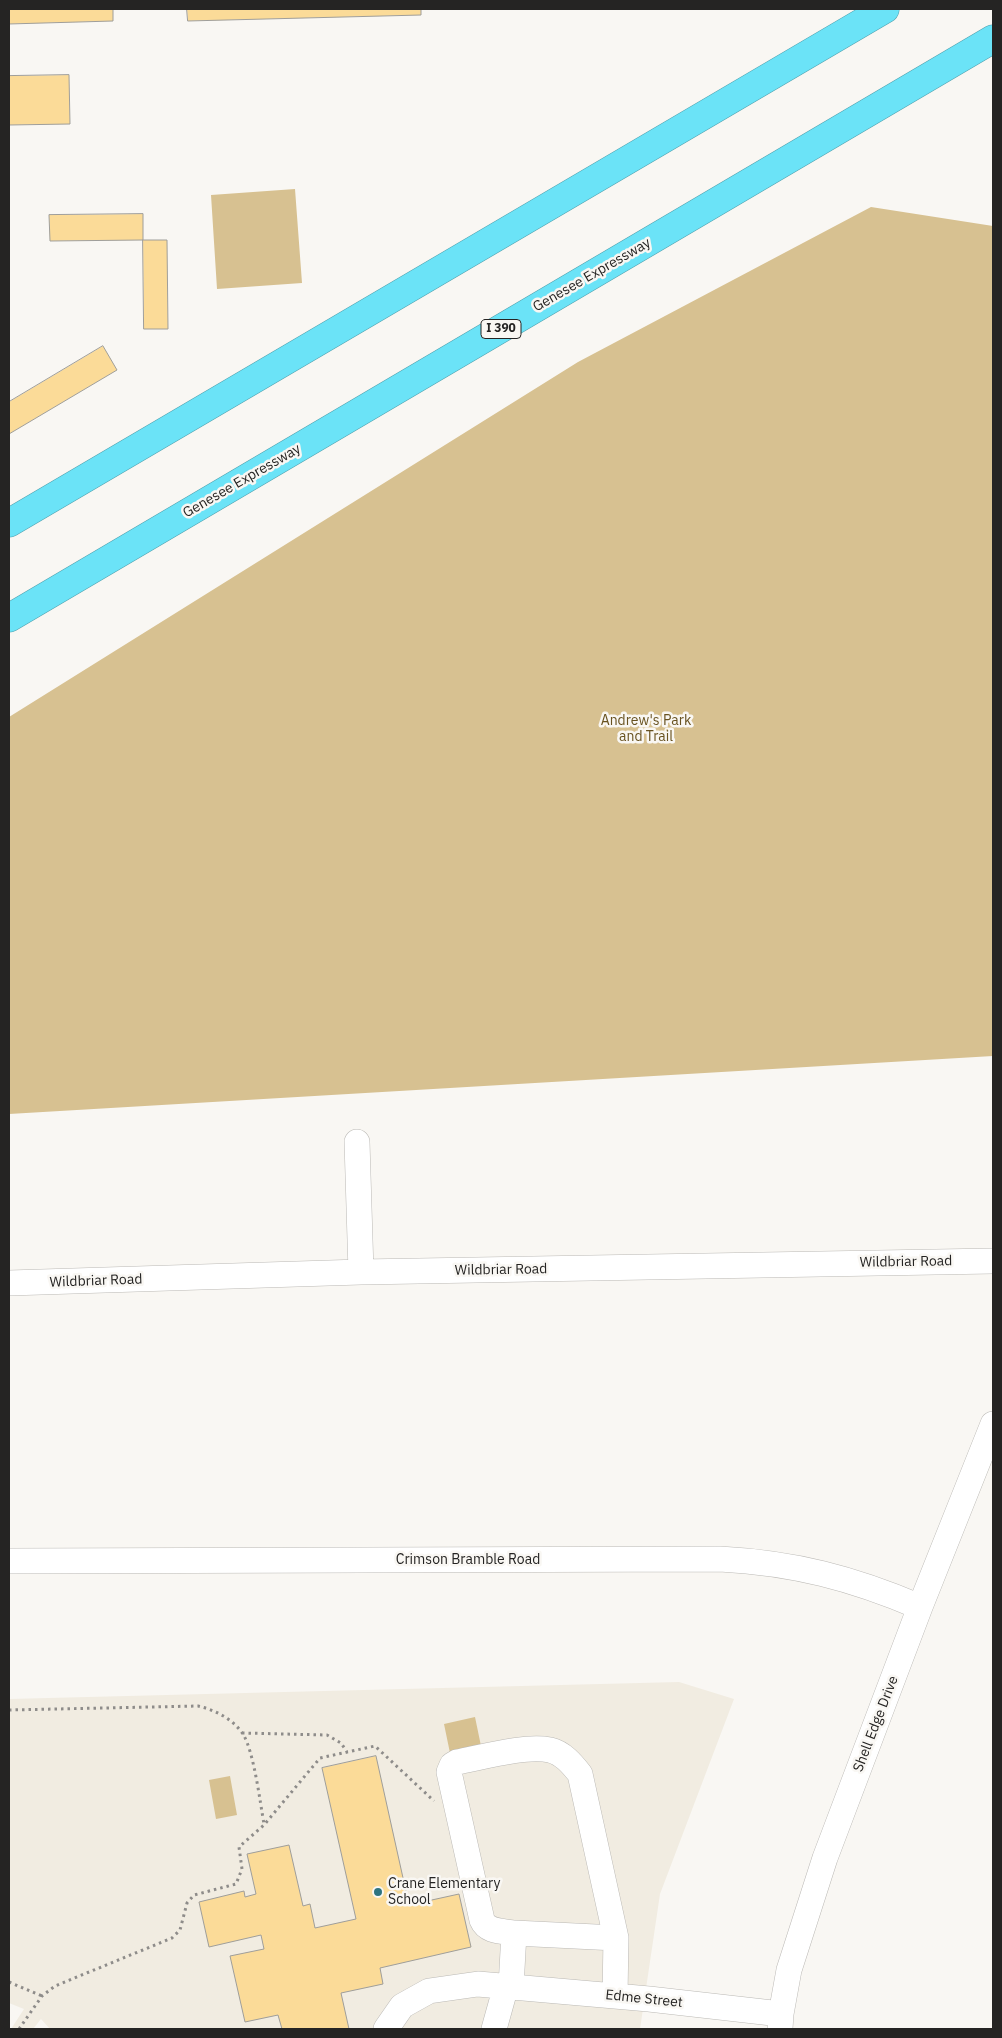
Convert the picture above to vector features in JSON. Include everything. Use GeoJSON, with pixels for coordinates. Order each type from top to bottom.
{"type":"FeatureCollection","features":[{"type":"Feature","properties":{"kind":"highway"},"geometry":{"type":"LineString","coordinates":[[9,523],[885,9]]}},
{"type":"Feature","properties":{"kind":"highway","name":"Genesee Expressway"},"geometry":{"type":"LineString","coordinates":[[9,618],[993,39]]}},
{"type":"Feature","properties":{"kind":"street"},"geometry":{"type":"LineString","coordinates":[[357,1142],[361,1272]]}},
{"type":"Feature","properties":{"kind":"street","name":"Wildbriar Road"},"geometry":{"type":"LineString","coordinates":[[9,1284],[361,1272],[993,1261]]}},
{"type":"Feature","properties":{"kind":"street","name":"Shell Edge Drive"},"geometry":{"type":"LineString","coordinates":[[780,2021],[792,1962],[825,1858],[920,1608],[993,1424]]}},
{"type":"Feature","properties":{"kind":"street","name":"Crimson Bramble Road"},"geometry":{"type":"LineString","coordinates":[[9,1562],[720,1559],[773,1564],[841,1577],[879,1590],[920,1608]]}},
{"type":"Feature","properties":{"kind":"street"},"geometry":{"type":"LineString","coordinates":[[615,1996],[616,1938],[580,1774],[563,1756],[551,1750],[537,1749],[505,1752],[452,1765],[449,1772],[484,1925],[496,1931],[514,1933],[616,1938]]}},
{"type":"Feature","properties":{"kind":"street"},"geometry":{"type":"LineString","coordinates":[[494,2029],[509,1987],[514,1933]]}},
{"type":"Feature","properties":{"kind":"street","name":"Edme Street"},"geometry":{"type":"LineString","coordinates":[[386,2029],[402,2006],[429,1991],[478,1984],[615,1996],[780,2021]]}},
{"type":"Feature","properties":{"kind":"path"},"geometry":{"type":"LineString","coordinates":[[9,1710],[198,1706],[213,1710],[226,1718],[242,1733],[249,1747],[264,1825]]}},
{"type":"Feature","properties":{"kind":"path"},"geometry":{"type":"LineString","coordinates":[[242,1733],[327,1735],[341,1743],[347,1752]]}},
{"type":"Feature","properties":{"kind":"path"},"geometry":{"type":"LineString","coordinates":[[19,2029],[42,1996],[54,1986],[172,1938],[180,1930],[187,1903],[194,1895],[236,1884],[242,1868],[239,1847],[264,1825],[320,1758],[375,1746],[461,1825]]}},
{"type":"Feature","properties":{"kind":"path"},"geometry":{"type":"LineString","coordinates":[[9,1982],[42,1996]]}},
{"type":"Feature","properties":{"kind":"shaded area"},"geometry":{"type":"Polygon","coordinates":[[[679,1682],[734,1699],[660,1894],[640,2029],[50,2029],[41,2019],[33,2029],[11,2029],[24,2009],[9,2003],[9,1699],[679,1682]]]}},
{"type":"Feature","properties":{"kind":"green space"},"geometry":{"type":"Polygon","coordinates":[[[295,189],[302,283],[217,289],[211,195],[295,189]]]}},
{"type":"Feature","properties":{"kind":"green space","name":"Andrew's Park and Trail"},"geometry":{"type":"Polygon","coordinates":[[[871,207],[993,226],[993,1056],[9,1114],[9,717],[578,362],[871,207]]]}},
{"type":"Feature","properties":{"kind":"green space"},"geometry":{"type":"Polygon","coordinates":[[[475,1717],[481,1746],[450,1753],[444,1724],[475,1717]]]}},
{"type":"Feature","properties":{"kind":"green space"},"geometry":{"type":"Polygon","coordinates":[[[230,1776],[237,1815],[216,1819],[209,1780],[230,1776]]]}},
{"type":"Feature","properties":{"kind":"building"},"geometry":{"type":"Polygon","coordinates":[[[9,9],[113,9],[113,21],[9,24],[9,9]]]}},
{"type":"Feature","properties":{"kind":"building"},"geometry":{"type":"Polygon","coordinates":[[[187,9],[421,9],[421,15],[188,21],[187,9]]]}},
{"type":"Feature","properties":{"kind":"building"},"geometry":{"type":"Polygon","coordinates":[[[69,75],[70,124],[9,125],[9,76],[69,75]]]}},
{"type":"Feature","properties":{"kind":"building"},"geometry":{"type":"Polygon","coordinates":[[[143,214],[143,240],[50,241],[49,215],[143,214]]]}},
{"type":"Feature","properties":{"kind":"building"},"geometry":{"type":"Polygon","coordinates":[[[143,240],[167,240],[168,329],[144,329],[143,240]]]}},
{"type":"Feature","properties":{"kind":"building"},"geometry":{"type":"Polygon","coordinates":[[[103,346],[117,370],[9,434],[9,402],[103,346]]]}},
{"type":"Feature","properties":{"kind":"building","name":"Crane Elementary School"},"geometry":{"type":"Polygon","coordinates":[[[376,1756],[409,1905],[459,1894],[471,1947],[380,1968],[383,1984],[341,1993],[349,2029],[282,2029],[278,2015],[245,2022],[230,1956],[264,1949],[261,1935],[209,1947],[199,1902],[244,1891],[245,1897],[256,1894],[247,1854],[289,1845],[303,1906],[310,1904],[315,1928],[356,1919],[322,1768],[376,1756]]]}},
{"type":"Feature","properties":{"kind":"place","name":"Crane Elementary School"},"geometry":{"type":"Point","coordinates":[378,1892]}}]}
